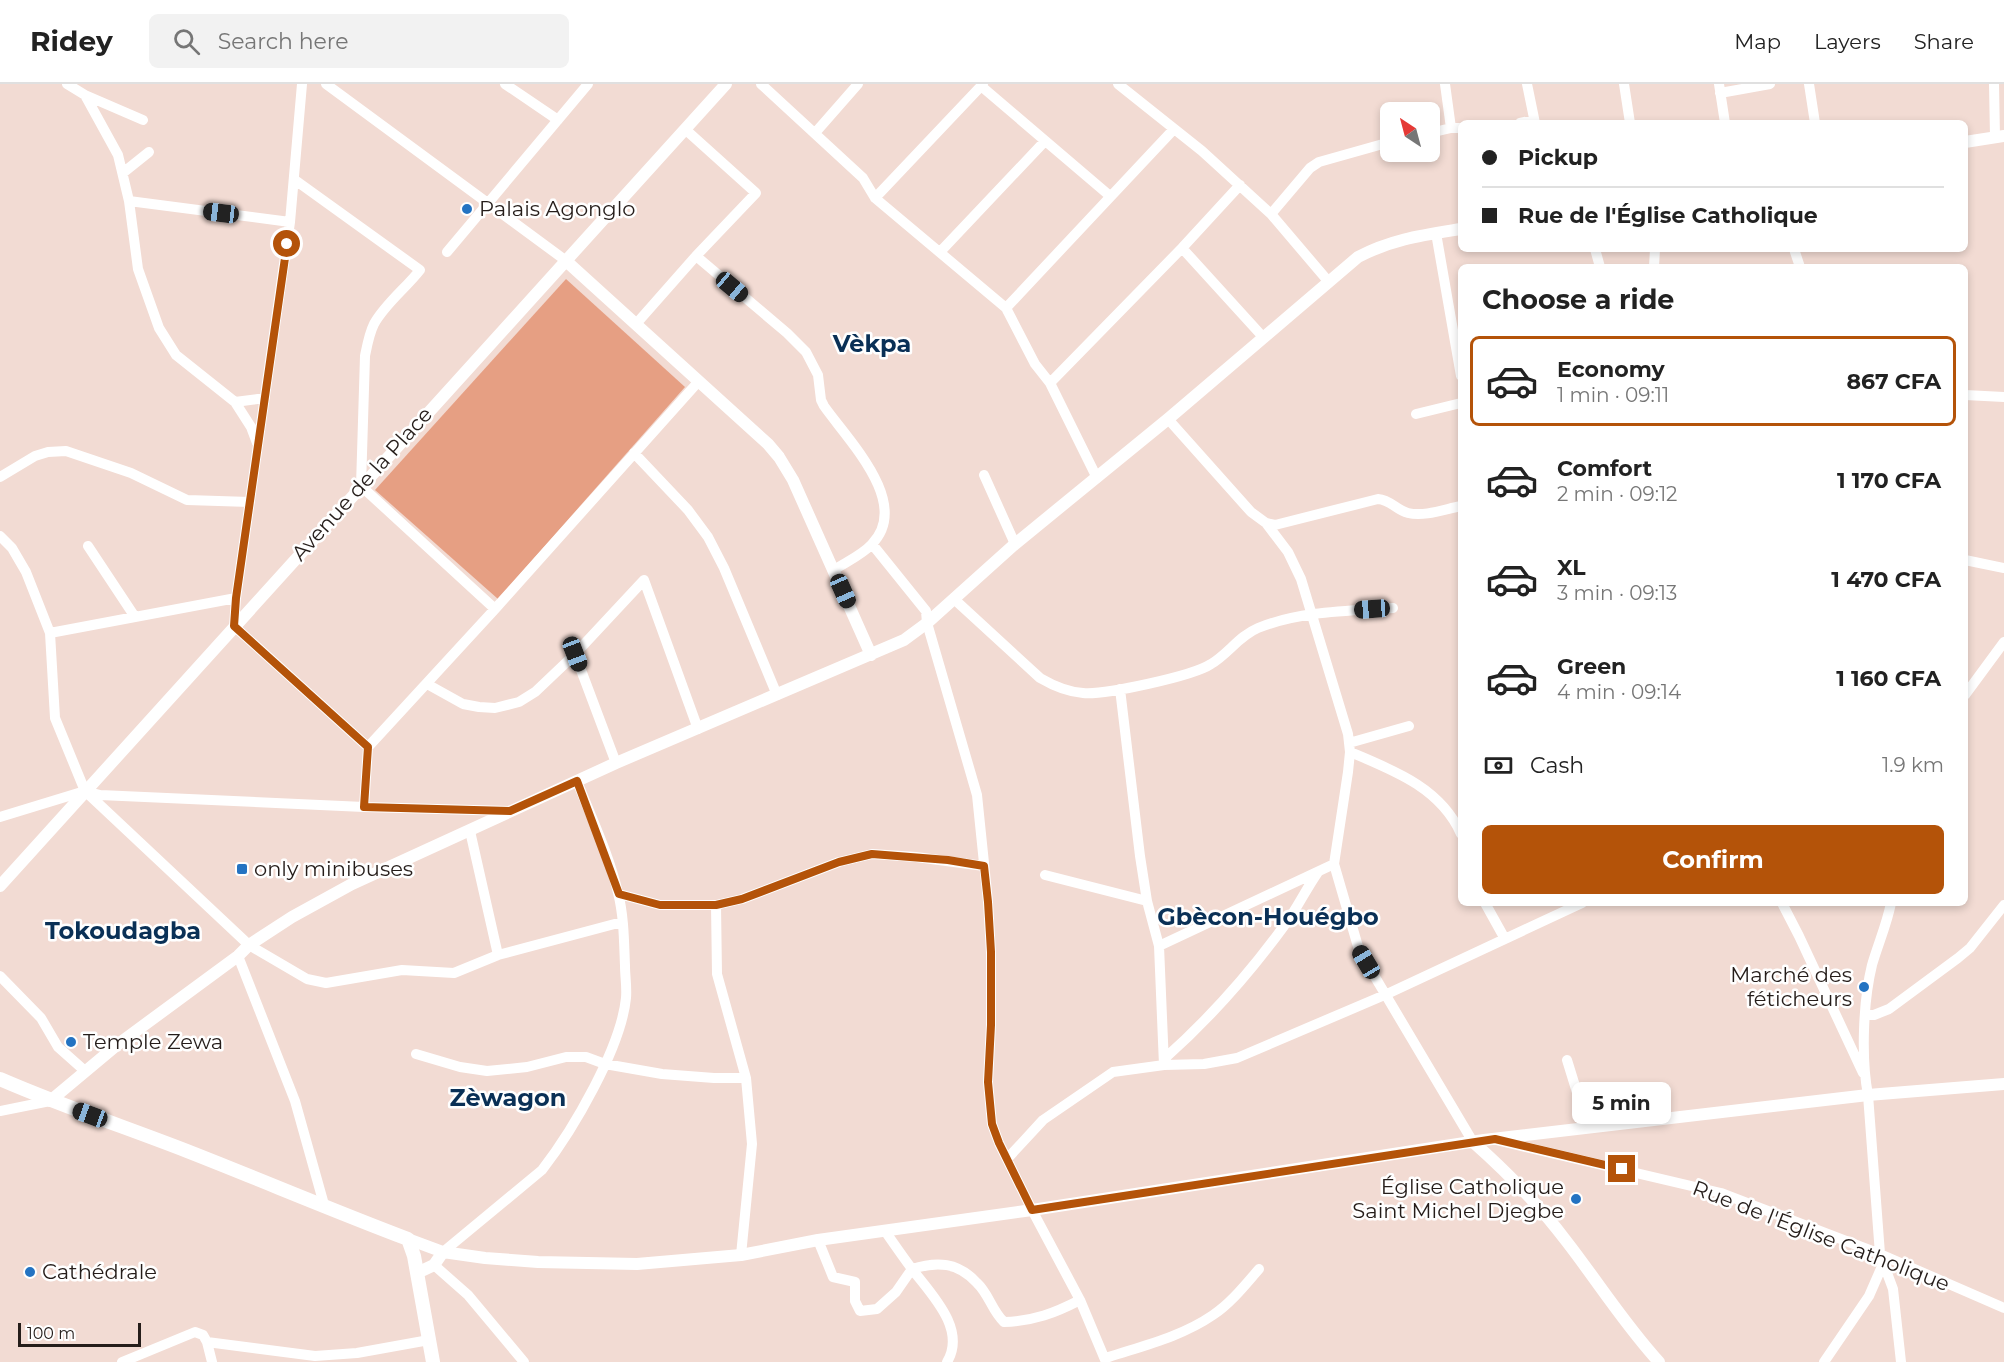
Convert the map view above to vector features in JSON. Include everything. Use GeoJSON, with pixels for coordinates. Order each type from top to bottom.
{"type":"FeatureCollection","features":[{"type":"Feature","properties":{"kind":"main road"},"geometry":{"type":"LineString","coordinates":[[0,1079],[50,1101],[189,1152],[325,1208],[408,1239],[434,1362]]}},
{"type":"Feature","properties":{"kind":"street"},"geometry":{"type":"LineString","coordinates":[[67,84],[85,95],[143,120]]}},
{"type":"Feature","properties":{"kind":"street"},"geometry":{"type":"LineString","coordinates":[[302,84],[290,222],[236,598],[234,626],[368,747]]}},
{"type":"Feature","properties":{"kind":"street"},"geometry":{"type":"LineString","coordinates":[[326,84],[565,260],[768,444],[793,480],[871,655]]}},
{"type":"Feature","properties":{"kind":"street"},"geometry":{"type":"LineString","coordinates":[[505,84],[558,120]]}},
{"type":"Feature","properties":{"kind":"street"},"geometry":{"type":"LineString","coordinates":[[447,252],[588,84]]}},
{"type":"Feature","properties":{"kind":"street","name":"Avenue de la Place"},"geometry":{"type":"LineString","coordinates":[[0,886],[726,84]]}},
{"type":"Feature","properties":{"kind":"street"},"geometry":{"type":"LineString","coordinates":[[761,84],[863,178],[875,198],[1006,308],[1035,364],[1050,384],[1097,478]]}},
{"type":"Feature","properties":{"kind":"street"},"geometry":{"type":"LineString","coordinates":[[815,133],[858,84]]}},
{"type":"Feature","properties":{"kind":"street"},"geometry":{"type":"LineString","coordinates":[[1118,84],[1271,213],[1328,280]]}},
{"type":"Feature","properties":{"kind":"street"},"geometry":{"type":"LineString","coordinates":[[1440,131],[1456,128],[1445,84]]}},
{"type":"Feature","properties":{"kind":"street"},"geometry":{"type":"LineString","coordinates":[[1527,84],[1534,120]]}},
{"type":"Feature","properties":{"kind":"street"},"geometry":{"type":"LineString","coordinates":[[1624,84],[1630,120]]}},
{"type":"Feature","properties":{"kind":"street"},"geometry":{"type":"LineString","coordinates":[[1725,120],[1720,88],[1770,84]]}},
{"type":"Feature","properties":{"kind":"street"},"geometry":{"type":"LineString","coordinates":[[1809,84],[1815,120]]}},
{"type":"Feature","properties":{"kind":"street"},"geometry":{"type":"LineString","coordinates":[[1968,141],[2000,136],[1994,84]]}},
{"type":"Feature","properties":{"kind":"street"},"geometry":{"type":"LineString","coordinates":[[875,198],[982,85],[1110,196]]}},
{"type":"Feature","properties":{"kind":"street"},"geometry":{"type":"LineString","coordinates":[[85,95],[118,155],[124,172],[138,269],[159,328],[176,355],[236,402],[252,427],[258,446]]}},
{"type":"Feature","properties":{"kind":"street"},"geometry":{"type":"LineString","coordinates":[[1006,308],[1174,129]]}},
{"type":"Feature","properties":{"kind":"street"},"geometry":{"type":"LineString","coordinates":[[636,324],[756,193],[686,130]]}},
{"type":"Feature","properties":{"kind":"street"},"geometry":{"type":"LineString","coordinates":[[940,252],[1045,141]]}},
{"type":"Feature","properties":{"kind":"street"},"geometry":{"type":"LineString","coordinates":[[1271,213],[1310,168],[1319,162],[1380,145]]}},
{"type":"Feature","properties":{"kind":"street"},"geometry":{"type":"LineString","coordinates":[[124,172],[149,152]]}},
{"type":"Feature","properties":{"kind":"street"},"geometry":{"type":"LineString","coordinates":[[295,180],[420,270],[383,311],[368,339],[365,357],[360,486],[495,609]]}},
{"type":"Feature","properties":{"kind":"street"},"geometry":{"type":"LineString","coordinates":[[1050,384],[1240,185]]}},
{"type":"Feature","properties":{"kind":"street"},"geometry":{"type":"LineString","coordinates":[[129,201],[290,222]]}},
{"type":"Feature","properties":{"kind":"street"},"geometry":{"type":"LineString","coordinates":[[0,1112],[50,1101],[85,1071],[238,956],[249,945],[292,917],[352,884],[616,763],[904,639],[927,623],[1015,544],[1168,419],[1328,280],[1358,257],[1402,238],[1458,229]]}},
{"type":"Feature","properties":{"kind":"street"},"geometry":{"type":"LineString","coordinates":[[1436,233],[1458,359]]}},
{"type":"Feature","properties":{"kind":"street"},"geometry":{"type":"LineString","coordinates":[[1182,248],[1263,337]]}},
{"type":"Feature","properties":{"kind":"street"},"geometry":{"type":"LineString","coordinates":[[696,256],[787,333],[811,359],[819,375],[820,394],[824,406],[880,487],[885,513],[882,526],[872,544],[834,570]]}},
{"type":"Feature","properties":{"kind":"street"},"geometry":{"type":"LineString","coordinates":[[364,807],[368,747],[699,381]]}},
{"type":"Feature","properties":{"kind":"street"},"geometry":{"type":"LineString","coordinates":[[1968,395],[2004,397]]}},
{"type":"Feature","properties":{"kind":"street"},"geometry":{"type":"LineString","coordinates":[[236,402],[265,399]]}},
{"type":"Feature","properties":{"kind":"street"},"geometry":{"type":"LineString","coordinates":[[1416,414],[1458,404]]}},
{"type":"Feature","properties":{"kind":"street"},"geometry":{"type":"LineString","coordinates":[[1168,419],[1251,512],[1266,524],[1284,546],[1295,565],[1343,715],[1349,748],[1334,864],[1359,950],[1473,1142],[1514,1182],[1565,1240],[1641,1342],[1659,1362]]}},
{"type":"Feature","properties":{"kind":"street"},"geometry":{"type":"LineString","coordinates":[[0,477],[35,456],[48,452],[66,452],[131,473],[187,500],[250,502]]}},
{"type":"Feature","properties":{"kind":"street"},"geometry":{"type":"LineString","coordinates":[[634,453],[688,510],[708,537],[724,568],[777,694]]}},
{"type":"Feature","properties":{"kind":"street"},"geometry":{"type":"LineString","coordinates":[[984,475],[1015,544]]}},
{"type":"Feature","properties":{"kind":"street"},"geometry":{"type":"LineString","coordinates":[[1266,524],[1286,523],[1378,499],[1387,500],[1400,510],[1409,513],[1421,514],[1458,507]]}},
{"type":"Feature","properties":{"kind":"street"},"geometry":{"type":"LineString","coordinates":[[0,536],[12,548],[26,572],[50,633],[55,718],[85,791],[249,945],[307,979],[320,983],[402,970],[454,973],[498,956],[622,922]]}},
{"type":"Feature","properties":{"kind":"street"},"geometry":{"type":"LineString","coordinates":[[872,544],[924,608],[974,779],[988,902],[991,952],[988,1082],[992,1124],[1032,1210],[1080,1300],[1106,1360],[1170,1337],[1213,1315],[1235,1296],[1259,1269]]}},
{"type":"Feature","properties":{"kind":"street"},"geometry":{"type":"LineString","coordinates":[[88,546],[135,617]]}},
{"type":"Feature","properties":{"kind":"street"},"geometry":{"type":"LineString","coordinates":[[1968,561],[2004,568]]}},
{"type":"Feature","properties":{"kind":"street"},"geometry":{"type":"LineString","coordinates":[[427,684],[463,704],[479,707],[502,706],[528,698],[575,654],[644,580],[698,729]]}},
{"type":"Feature","properties":{"kind":"street"},"geometry":{"type":"LineString","coordinates":[[50,633],[236,598]]}},
{"type":"Feature","properties":{"kind":"street"},"geometry":{"type":"LineString","coordinates":[[954,599],[1032,672],[1049,683],[1081,693],[1120,689],[1197,671],[1220,658],[1251,631],[1312,614],[1393,608]]}},
{"type":"Feature","properties":{"kind":"street"},"geometry":{"type":"LineString","coordinates":[[1968,691],[2004,642]]}},
{"type":"Feature","properties":{"kind":"street"},"geometry":{"type":"LineString","coordinates":[[575,654],[616,763]]}},
{"type":"Feature","properties":{"kind":"street"},"geometry":{"type":"LineString","coordinates":[[1120,689],[1131,792],[1147,900],[1159,946],[1164,1062]]}},
{"type":"Feature","properties":{"kind":"street"},"geometry":{"type":"LineString","coordinates":[[1349,748],[1409,726]]}},
{"type":"Feature","properties":{"kind":"street"},"geometry":{"type":"LineString","coordinates":[[1349,748],[1411,780],[1427,791],[1453,817],[1458,828]]}},
{"type":"Feature","properties":{"kind":"street"},"geometry":{"type":"LineString","coordinates":[[417,1273],[434,1265],[443,1252],[542,1170],[561,1144],[605,1064],[616,1039],[626,998],[619,894],[577,781]]}},
{"type":"Feature","properties":{"kind":"street"},"geometry":{"type":"LineString","coordinates":[[0,817],[85,791],[100,795],[510,811]]}},
{"type":"Feature","properties":{"kind":"street"},"geometry":{"type":"LineString","coordinates":[[471,831],[498,956]]}},
{"type":"Feature","properties":{"kind":"street"},"geometry":{"type":"LineString","coordinates":[[619,894],[660,905],[716,905],[742,899],[839,862],[872,854],[984,866]]}},
{"type":"Feature","properties":{"kind":"street"},"geometry":{"type":"LineString","coordinates":[[1159,946],[1334,864]]}},
{"type":"Feature","properties":{"kind":"street"},"geometry":{"type":"LineString","coordinates":[[1164,1062],[1268,947],[1296,909],[1318,872]]}},
{"type":"Feature","properties":{"kind":"street"},"geometry":{"type":"LineString","coordinates":[[1045,875],[1147,900]]}},
{"type":"Feature","properties":{"kind":"street"},"geometry":{"type":"LineString","coordinates":[[716,905],[717,974],[746,1078],[752,1144],[741,1255]]}},
{"type":"Feature","properties":{"kind":"street"},"geometry":{"type":"LineString","coordinates":[[1866,1015],[1874,1015],[1888,1009],[1958,958],[1970,948],[2004,905]]}},
{"type":"Feature","properties":{"kind":"street"},"geometry":{"type":"LineString","coordinates":[[1487,906],[1505,939]]}},
{"type":"Feature","properties":{"kind":"street"},"geometry":{"type":"LineString","coordinates":[[1007,1159],[1043,1120],[1104,1077],[1124,1070],[1164,1062],[1204,1064],[1237,1058],[1387,994],[1576,906]]}},
{"type":"Feature","properties":{"kind":"street"},"geometry":{"type":"LineString","coordinates":[[1784,906],[1865,1077]]}},
{"type":"Feature","properties":{"kind":"street"},"geometry":{"type":"LineString","coordinates":[[1890,906],[1872,967],[1866,1015],[1865,1077],[1882,1259],[1893,1289],[1901,1362]]}},
{"type":"Feature","properties":{"kind":"street"},"geometry":{"type":"LineString","coordinates":[[238,956],[295,1101],[325,1208]]}},
{"type":"Feature","properties":{"kind":"street"},"geometry":{"type":"LineString","coordinates":[[0,976],[41,1018],[58,1047],[85,1071]]}},
{"type":"Feature","properties":{"kind":"street"},"geometry":{"type":"LineString","coordinates":[[416,1054],[487,1071],[527,1067],[566,1057],[586,1057],[605,1064],[662,1074],[746,1078]]}},
{"type":"Feature","properties":{"kind":"street"},"geometry":{"type":"LineString","coordinates":[[1567,1060],[1588,1128]]}},
{"type":"Feature","properties":{"kind":"street"},"geometry":{"type":"LineString","coordinates":[[408,1239],[443,1252],[485,1258],[585,1264],[637,1264],[741,1255],[818,1240],[1032,1210],[1495,1139],[1868,1095],[2004,1084]]}},
{"type":"Feature","properties":{"kind":"street","name":"Rue de l'Église Catholique"},"geometry":{"type":"LineString","coordinates":[[1495,1139],[1721,1193],[2004,1308]]}},
{"type":"Feature","properties":{"kind":"street"},"geometry":{"type":"LineString","coordinates":[[885,1231],[948,1320],[954,1346],[947,1362]]}},
{"type":"Feature","properties":{"kind":"street"},"geometry":{"type":"LineString","coordinates":[[818,1240],[832,1277],[855,1282],[855,1301],[860,1311],[878,1309],[896,1292],[912,1269],[930,1263],[957,1268],[977,1283],[1004,1322],[1017,1322],[1052,1314],[1080,1300]]}},
{"type":"Feature","properties":{"kind":"street"},"geometry":{"type":"LineString","coordinates":[[1824,1362],[1869,1296],[1882,1259]]}},
{"type":"Feature","properties":{"kind":"street"},"geometry":{"type":"LineString","coordinates":[[434,1265],[468,1295],[524,1362]]}},
{"type":"Feature","properties":{"kind":"street"},"geometry":{"type":"LineString","coordinates":[[122,1362],[150,1357],[195,1332],[203,1335],[207,1342],[212,1362]]}},
{"type":"Feature","properties":{"kind":"street"},"geometry":{"type":"LineString","coordinates":[[207,1342],[315,1356],[357,1353],[429,1340]]}},
{"type":"Feature","properties":{"kind":"shaded area"},"geometry":{"type":"Polygon","coordinates":[[[566,279],[685,387],[498,599],[375,490],[566,279]]]}},
{"type":"Feature","properties":{"kind":"place","name":"Palais Agonglo"},"geometry":{"type":"Point","coordinates":[467,209]}},
{"type":"Feature","properties":{"kind":"place","name":"only minibuses"},"geometry":{"type":"Point","coordinates":[242,869]}},
{"type":"Feature","properties":{"kind":"place","name":"Marché des féticheurs"},"geometry":{"type":"Point","coordinates":[1864,987]}},
{"type":"Feature","properties":{"kind":"place","name":"Temple Zewa"},"geometry":{"type":"Point","coordinates":[71,1042]}},
{"type":"Feature","properties":{"kind":"place","name":"Église Catholique Saint Michel Djegbe"},"geometry":{"type":"Point","coordinates":[1576,1199]}},
{"type":"Feature","properties":{"kind":"place","name":"Cathédrale"},"geometry":{"type":"Point","coordinates":[30,1272]}},
{"type":"Feature","properties":{"kind":"district","name":"Vèkpa"},"geometry":{"type":"Point","coordinates":[872,344]}},
{"type":"Feature","properties":{"kind":"district","name":"Gbècon-Houégbo"},"geometry":{"type":"Point","coordinates":[1268,917]}},
{"type":"Feature","properties":{"kind":"district","name":"Tokoudagba"},"geometry":{"type":"Point","coordinates":[123,931]}},
{"type":"Feature","properties":{"kind":"district","name":"Zèwagon"},"geometry":{"type":"Point","coordinates":[508,1098]}},
{"type":"Feature","properties":{"kind":"route"},"geometry":{"type":"LineString","coordinates":[[287,244],[236,598],[234,626],[368,747],[364,807],[510,811],[577,781],[619,894],[660,905],[716,905],[742,899],[839,862],[872,854],[948,860],[984,866],[991,952],[988,1082],[992,1124],[1032,1210],[1495,1139],[1622,1169]]}}]}
